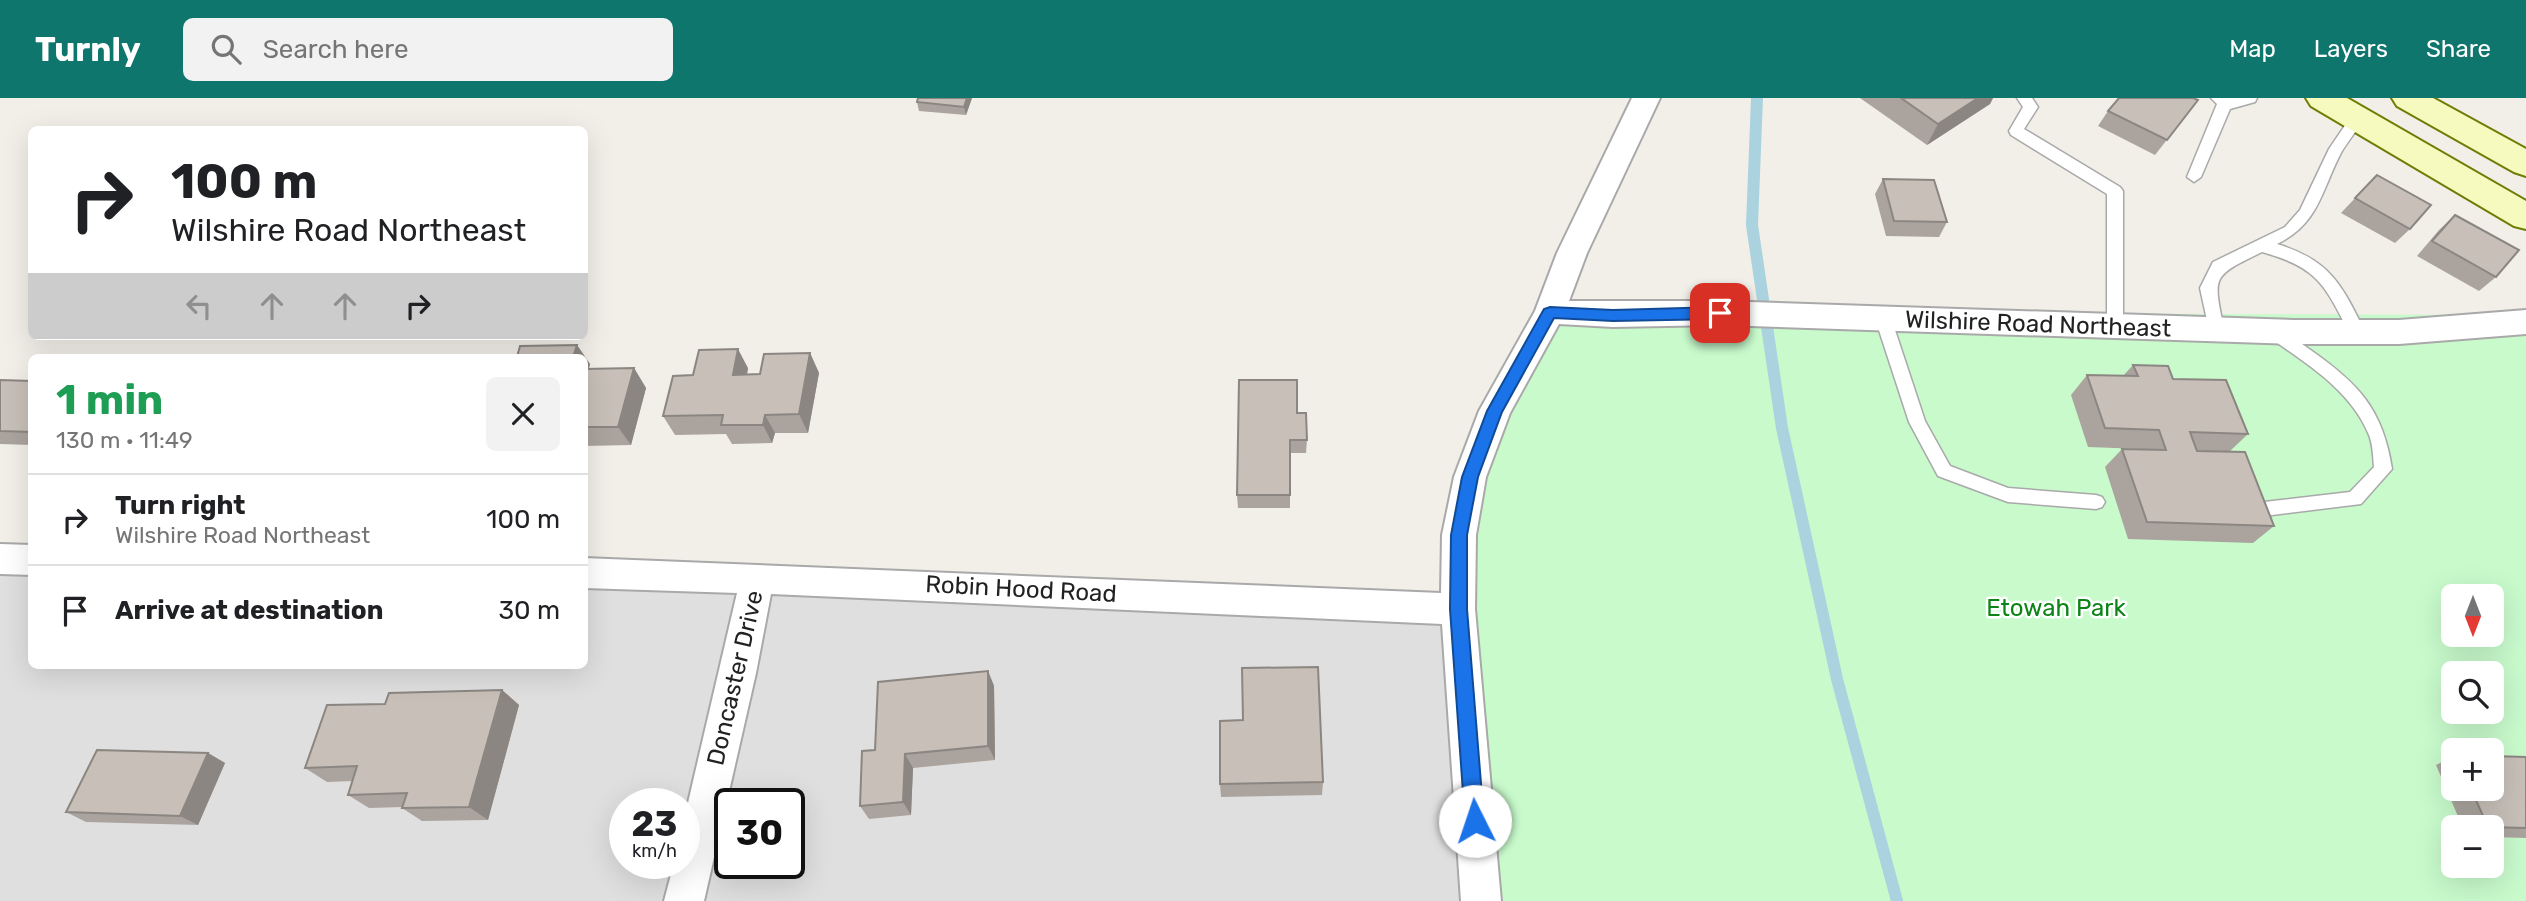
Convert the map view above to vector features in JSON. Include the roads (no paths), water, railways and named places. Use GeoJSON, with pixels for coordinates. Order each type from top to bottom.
{"type":"FeatureCollection","features":[{"type":"Feature","properties":{"kind":"main road"},"geometry":{"type":"LineString","coordinates":[[2322,98],[2526,217]]}},
{"type":"Feature","properties":{"kind":"main road"},"geometry":{"type":"LineString","coordinates":[[2408,98],[2526,164]]}},
{"type":"Feature","properties":{"kind":"street"},"geometry":{"type":"LineString","coordinates":[[1481,901],[1458,609],[1459,535],[1470,477],[1494,411],[1550,313],[1572,253],[1646,98]]}},
{"type":"Feature","properties":{"kind":"street","name":"Wilshire Road Northeast"},"geometry":{"type":"LineString","coordinates":[[1550,313],[1613,316],[1720,313],[2216,330],[2357,332],[2399,332],[2526,322]]}},
{"type":"Feature","properties":{"kind":"street"},"geometry":{"type":"LineString","coordinates":[[0,559],[28,560]]}},
{"type":"Feature","properties":{"kind":"street","name":"Robin Hood Road"},"geometry":{"type":"LineString","coordinates":[[588,573],[1458,609]]}},
{"type":"Feature","properties":{"kind":"street","name":"Doncaster Drive"},"geometry":{"type":"LineString","coordinates":[[684,901],[738,673],[757,578]]}},
{"type":"Feature","properties":{"kind":"lane"},"geometry":{"type":"LineString","coordinates":[[2194,177],[2222,101],[2241,104],[2250,98]]}},
{"type":"Feature","properties":{"kind":"lane"},"geometry":{"type":"LineString","coordinates":[[2031,101],[2016,131],[2115,191],[2115,326]]}},
{"type":"Feature","properties":{"kind":"lane"},"geometry":{"type":"LineString","coordinates":[[2216,330],[2208,288],[2219,266],[2290,231],[2305,213],[2336,149],[2357,119]]}},
{"type":"Feature","properties":{"kind":"lane"},"geometry":{"type":"LineString","coordinates":[[2259,245],[2294,254],[2324,273],[2339,294],[2357,332]]}},
{"type":"Feature","properties":{"kind":"lane"},"geometry":{"type":"LineString","coordinates":[[1883,318],[1917,422],[1944,471],[2008,495],[2096,502]]}},
{"type":"Feature","properties":{"kind":"lane"},"geometry":{"type":"LineString","coordinates":[[2264,509],[2355,499],[2383,469],[2377,433],[2350,391],[2319,364],[2273,331]]}},
{"type":"Feature","properties":{"kind":"waterway"},"geometry":{"type":"LineString","coordinates":[[1757,98],[1752,225],[1782,428],[1837,679],[1897,901]]}},
{"type":"Feature","properties":{"kind":"park label","name":"Etowah Park"},"geometry":{"type":"Point","coordinates":[2056,608]}}]}
